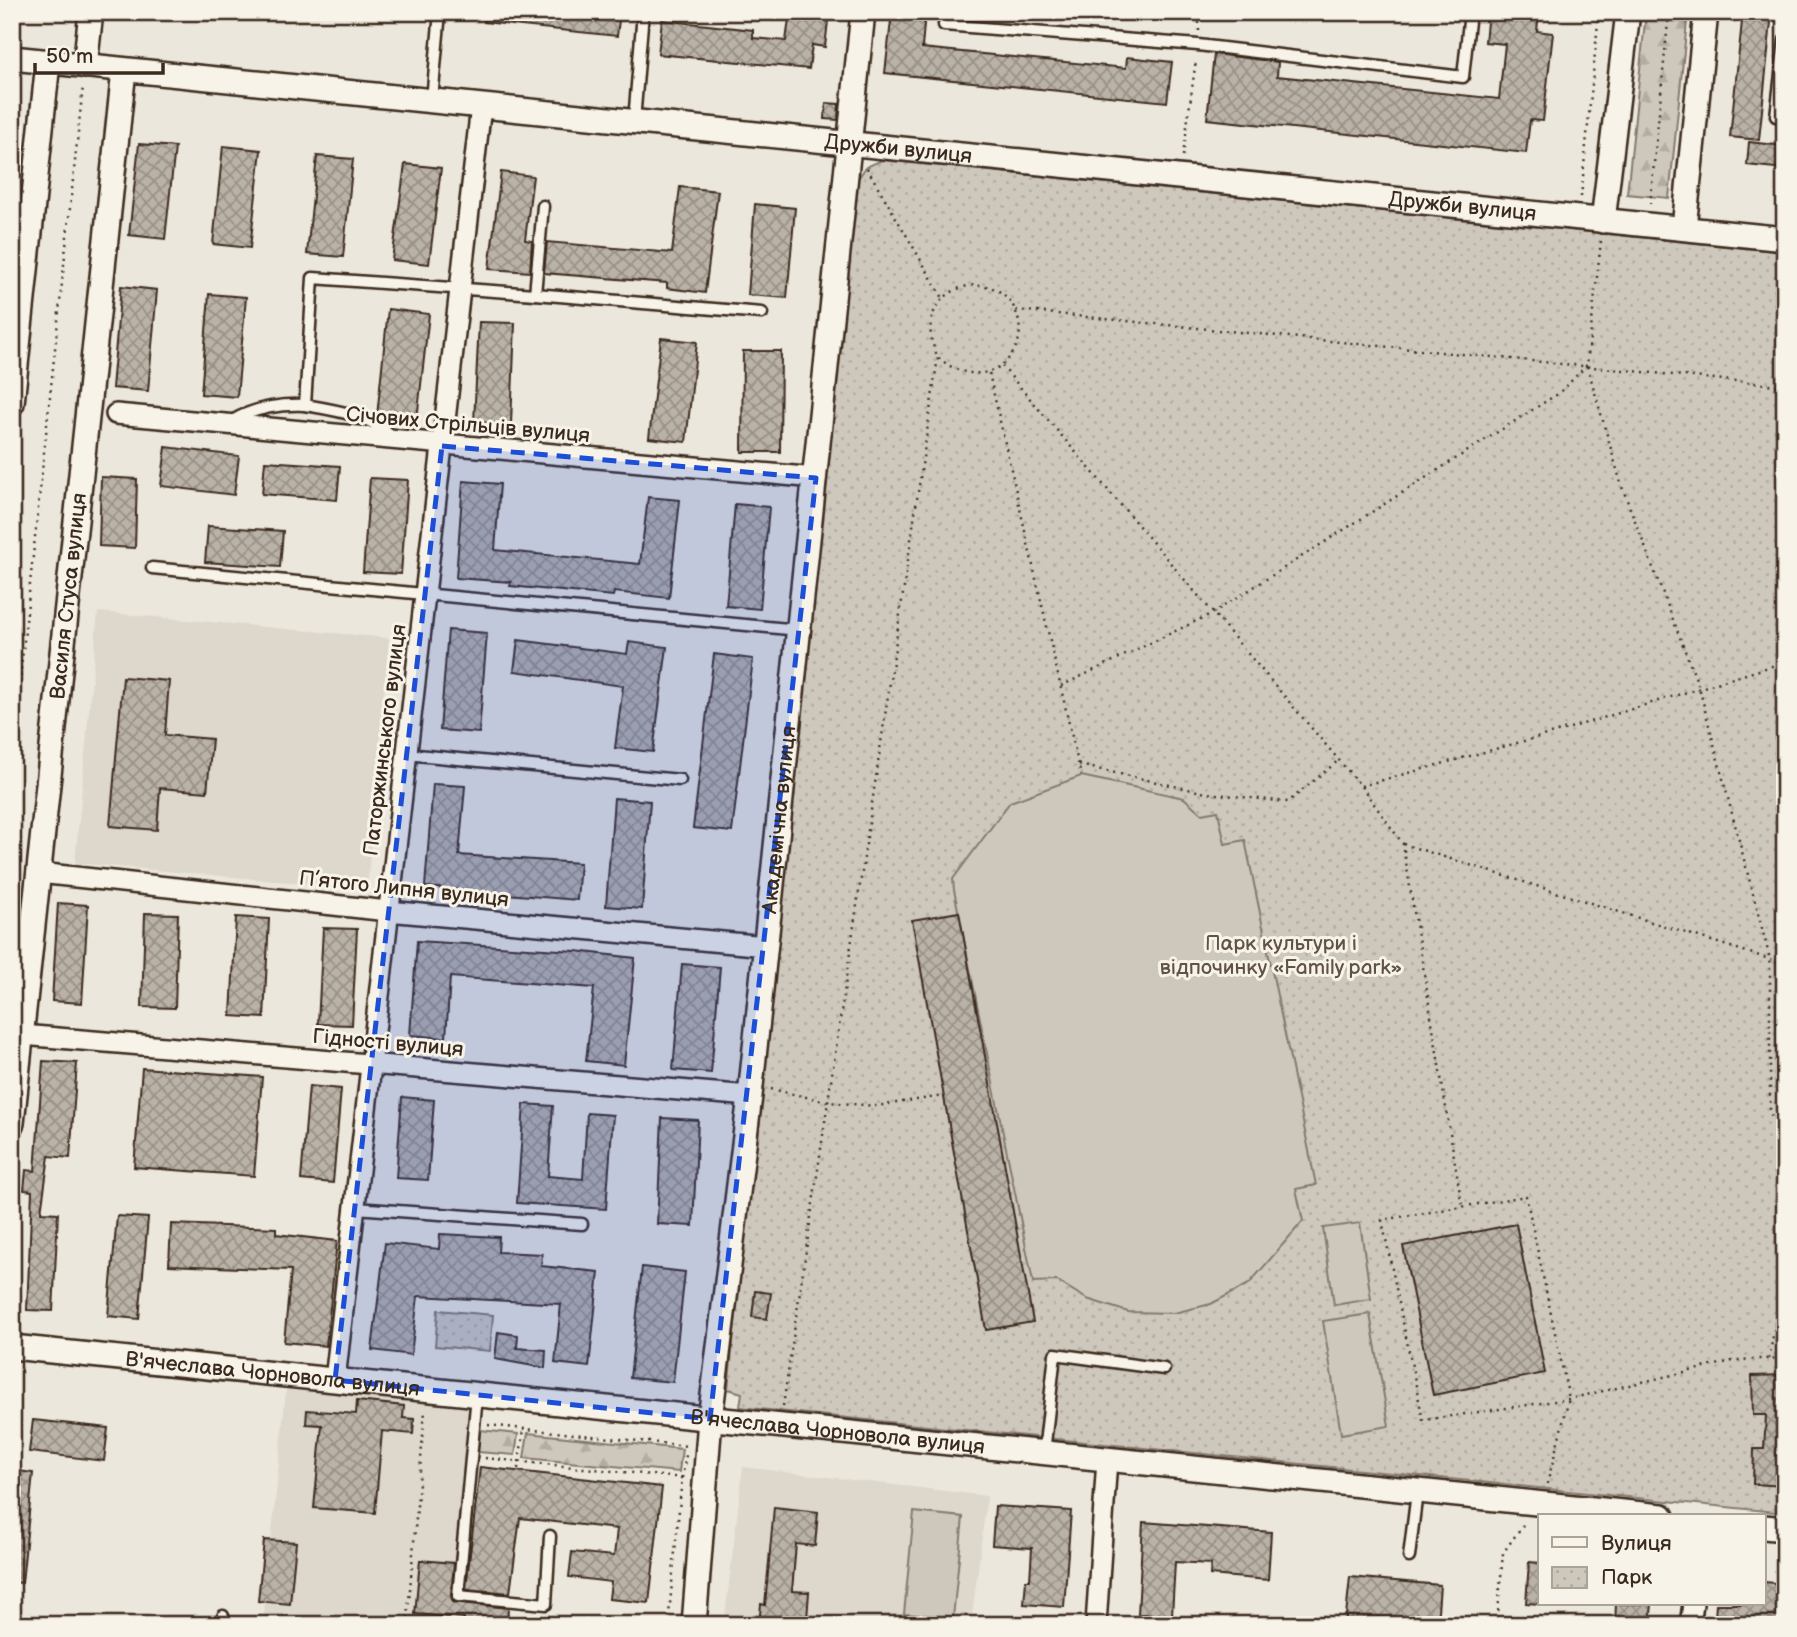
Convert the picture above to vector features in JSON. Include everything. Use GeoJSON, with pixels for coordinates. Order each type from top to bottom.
{"type":"FeatureCollection","features":[{"type":"Feature","properties":{"kind":"street"},"geometry":{"type":"LineString","coordinates":[[85,66],[91,12]]}},
{"type":"Feature","properties":{"kind":"street","name":"Академічна вулиця"},"geometry":{"type":"LineString","coordinates":[[694,1625],[710,1419],[766,947],[852,144],[863,12]]}},
{"type":"Feature","properties":{"kind":"street"},"geometry":{"type":"LineString","coordinates":[[1604,221],[1628,12]]}},
{"type":"Feature","properties":{"kind":"street"},"geometry":{"type":"LineString","coordinates":[[1684,229],[1706,12]]}},
{"type":"Feature","properties":{"kind":"street","name":"Дружби вулиця"},"geometry":{"type":"LineString","coordinates":[[12,58],[1785,239]]}},
{"type":"Feature","properties":{"kind":"street"},"geometry":{"type":"LineString","coordinates":[[12,403],[48,62]]}},
{"type":"Feature","properties":{"kind":"street","name":"Василя Стуса вулиця"},"geometry":{"type":"LineString","coordinates":[[12,1123],[124,69]]}},
{"type":"Feature","properties":{"kind":"street","name":"Паторжинського вулиця"},"geometry":{"type":"LineString","coordinates":[[335,1380],[481,106]]}},
{"type":"Feature","properties":{"kind":"street","name":"Січових Стрільців вулиця"},"geometry":{"type":"LineString","coordinates":[[116,415],[816,478]]}},
{"type":"Feature","properties":{"kind":"street","name":"П’ятого Липня вулиця"},"geometry":{"type":"LineString","coordinates":[[39,873],[388,911],[766,947]]}},
{"type":"Feature","properties":{"kind":"street","name":"Гідності вулиця"},"geometry":{"type":"LineString","coordinates":[[22,1035],[371,1065],[750,1090]]}},
{"type":"Feature","properties":{"kind":"street","name":"В'ячеслава Чорновола вулиця"},"geometry":{"type":"LineString","coordinates":[[12,1347],[1642,1514]]}},
{"type":"Feature","properties":{"kind":"street"},"geometry":{"type":"LineString","coordinates":[[1096,1625],[1107,1459]]}},
{"type":"Feature","properties":{"kind":"street"},"geometry":{"type":"LineString","coordinates":[[1766,1527],[1785,1529]]}},
{"type":"Feature","properties":{"kind":"street"},"geometry":{"type":"LineString","coordinates":[[1690,1625],[1693,1606]]}},
{"type":"Feature","properties":{"kind":"lane"},"geometry":{"type":"LineString","coordinates":[[432,101],[440,12]]}},
{"type":"Feature","properties":{"kind":"lane"},"geometry":{"type":"LineString","coordinates":[[634,122],[643,12]]}},
{"type":"Feature","properties":{"kind":"lane"},"geometry":{"type":"LineString","coordinates":[[946,12],[944,25],[1198,45],[1463,77],[1470,12]]}},
{"type":"Feature","properties":{"kind":"lane"},"geometry":{"type":"LineString","coordinates":[[1785,40],[1776,116],[1785,117]]}},
{"type":"Feature","properties":{"kind":"lane"},"geometry":{"type":"LineString","coordinates":[[535,294],[543,206]]}},
{"type":"Feature","properties":{"kind":"lane"},"geometry":{"type":"LineString","coordinates":[[305,405],[313,278],[762,313]]}},
{"type":"Feature","properties":{"kind":"lane"},"geometry":{"type":"LineString","coordinates":[[226,425],[250,412],[287,405],[305,405],[333,410],[382,426],[397,442]]}},
{"type":"Feature","properties":{"kind":"lane"},"geometry":{"type":"LineString","coordinates":[[152,568],[800,630]]}},
{"type":"Feature","properties":{"kind":"lane"},"geometry":{"type":"LineString","coordinates":[[406,754],[680,780]]}},
{"type":"Feature","properties":{"kind":"lane"},"geometry":{"type":"LineString","coordinates":[[355,1209],[582,1224]]}},
{"type":"Feature","properties":{"kind":"lane"},"geometry":{"type":"LineString","coordinates":[[1044,1453],[1055,1354],[1164,1369]]}},
{"type":"Feature","properties":{"kind":"lane"},"geometry":{"type":"LineString","coordinates":[[477,1395],[458,1596],[546,1604],[550,1536]]}},
{"type":"Feature","properties":{"kind":"lane"},"geometry":{"type":"LineString","coordinates":[[1409,1557],[1417,1491]]}},
{"type":"Feature","properties":{"kind":"path"},"geometry":{"type":"LineString","coordinates":[[1180,177],[1198,45],[1199,12]]}},
{"type":"Feature","properties":{"kind":"path"},"geometry":{"type":"LineString","coordinates":[[1579,218],[1599,12]]}},
{"type":"Feature","properties":{"kind":"path"},"geometry":{"type":"LineString","coordinates":[[1648,225],[1669,12]]}},
{"type":"Feature","properties":{"kind":"path"},"geometry":{"type":"LineString","coordinates":[[12,753],[85,66]]}},
{"type":"Feature","properties":{"kind":"path"},"geometry":{"type":"LineString","coordinates":[[852,144],[943,298]]}},
{"type":"Feature","properties":{"kind":"path"},"geometry":{"type":"LineString","coordinates":[[1604,221],[1587,365],[1622,487],[1699,687],[1770,959],[1770,1114],[1785,1132]]}},
{"type":"Feature","properties":{"kind":"path"},"geometry":{"type":"LineString","coordinates":[[780,1426],[938,357],[930,330],[932,316],[943,298],[963,286],[979,285],[994,289],[1007,297],[1016,310],[1020,325],[1019,341],[1013,355],[1002,366],[989,373],[961,373],[938,357]]}},
{"type":"Feature","properties":{"kind":"path"},"geometry":{"type":"LineString","coordinates":[[1016,310],[1785,386]]}},
{"type":"Feature","properties":{"kind":"path"},"geometry":{"type":"LineString","coordinates":[[1061,686],[1213,614],[1559,393],[1587,365]]}},
{"type":"Feature","properties":{"kind":"path"},"geometry":{"type":"LineString","coordinates":[[1002,366],[1361,786],[1403,844],[1462,1206]]}},
{"type":"Feature","properties":{"kind":"path"},"geometry":{"type":"LineString","coordinates":[[989,373],[1081,776]]}},
{"type":"Feature","properties":{"kind":"path"},"geometry":{"type":"LineString","coordinates":[[1361,786],[1557,732],[1785,662]]}},
{"type":"Feature","properties":{"kind":"path"},"geometry":{"type":"LineString","coordinates":[[1079,765],[1206,793],[1288,802],[1339,760]]}},
{"type":"Feature","properties":{"kind":"path"},"geometry":{"type":"LineString","coordinates":[[1403,844],[1785,964]]}},
{"type":"Feature","properties":{"kind":"path"},"geometry":{"type":"LineString","coordinates":[[750,1090],[876,1106],[943,1096]]}},
{"type":"Feature","properties":{"kind":"path"},"geometry":{"type":"LineString","coordinates":[[1497,1625],[1503,1553],[1518,1530],[1542,1504],[1569,1399],[1526,1196],[1382,1220],[1423,1420],[1569,1399],[1737,1360],[1785,1358]]}},
{"type":"Feature","properties":{"kind":"path"},"geometry":{"type":"LineString","coordinates":[[1769,1359],[1785,1267]]}},
{"type":"Feature","properties":{"kind":"path"},"geometry":{"type":"LineString","coordinates":[[407,1625],[426,1390]]}},
{"type":"Feature","properties":{"kind":"path"},"geometry":{"type":"LineString","coordinates":[[474,1424],[687,1446]]}},
{"type":"Feature","properties":{"kind":"path"},"geometry":{"type":"LineString","coordinates":[[518,1469],[523,1429]]}},
{"type":"Feature","properties":{"kind":"path"},"geometry":{"type":"LineString","coordinates":[[471,1456],[682,1478],[668,1625]]}},
{"type":"Feature","properties":{"kind":"highlighted area"},"geometry":{"type":"Polygon","coordinates":[[[442,446],[816,478],[710,1419],[335,1380],[442,446]]]}},
{"type":"Feature","properties":{"kind":"shaded area"},"geometry":{"type":"Polygon","coordinates":[[[98,612],[389,638],[367,889],[75,863],[98,612]]]}},
{"type":"Feature","properties":{"kind":"shaded area"},"geometry":{"type":"Polygon","coordinates":[[[286,1390],[470,1404],[448,1625],[263,1625],[286,1390]]]}},
{"type":"Feature","properties":{"kind":"shaded area"},"geometry":{"type":"Polygon","coordinates":[[[743,1467],[987,1496],[971,1625],[724,1625],[743,1467]]]}},
{"type":"Feature","properties":{"kind":"green space"},"geometry":{"type":"Polygon","coordinates":[[[1646,12],[1688,12],[1669,198],[1627,194],[1646,12]]]}},
{"type":"Feature","properties":{"kind":"green space","name":"Парк культури і відпочинку «Family park»"},"geometry":{"type":"Polygon","coordinates":[[[882,160],[1785,252],[1785,1513],[740,1407],[742,1393],[728,1389],[857,180],[866,167],[882,160]]]}},
{"type":"Feature","properties":{"kind":"green space"},"geometry":{"type":"Polygon","coordinates":[[[1081,776],[1184,798],[1202,814],[1218,811],[1225,844],[1245,840],[1316,1185],[1296,1189],[1303,1221],[1249,1284],[1211,1304],[1174,1313],[1128,1312],[1087,1299],[1057,1281],[1033,1282],[954,890],[953,879],[1010,802],[1081,776]]]}},
{"type":"Feature","properties":{"kind":"green space"},"geometry":{"type":"Polygon","coordinates":[[[1360,1223],[1371,1299],[1334,1305],[1323,1228],[1360,1223]]]}},
{"type":"Feature","properties":{"kind":"green space"},"geometry":{"type":"Polygon","coordinates":[[[438,1310],[493,1315],[490,1351],[435,1346],[438,1310]]]}},
{"type":"Feature","properties":{"kind":"green space"},"geometry":{"type":"Polygon","coordinates":[[[1370,1314],[1389,1426],[1341,1434],[1323,1321],[1370,1314]]]}},
{"type":"Feature","properties":{"kind":"green space"},"geometry":{"type":"Polygon","coordinates":[[[480,1430],[518,1434],[515,1455],[478,1452],[480,1430]]]}},
{"type":"Feature","properties":{"kind":"green space"},"geometry":{"type":"Polygon","coordinates":[[[528,1433],[682,1449],[679,1472],[524,1458],[528,1433]]]}},
{"type":"Feature","properties":{"kind":"green space"},"geometry":{"type":"Polygon","coordinates":[[[914,1512],[963,1517],[953,1618],[904,1614],[914,1512]]]}},
{"type":"Feature","properties":{"kind":"building"},"geometry":{"type":"Polygon","coordinates":[[[485,12],[620,12],[617,36],[484,22],[485,12]]]}},
{"type":"Feature","properties":{"kind":"building"},"geometry":{"type":"Polygon","coordinates":[[[790,12],[829,12],[825,47],[812,45],[809,69],[658,54],[662,20],[753,30],[753,38],[786,41],[790,12]]]}},
{"type":"Feature","properties":{"kind":"building"},"geometry":{"type":"Polygon","coordinates":[[[892,12],[925,12],[922,48],[1126,68],[1127,57],[1172,62],[1167,102],[885,73],[892,12]]]}},
{"type":"Feature","properties":{"kind":"building"},"geometry":{"type":"Polygon","coordinates":[[[1488,12],[1539,12],[1537,31],[1553,33],[1543,121],[1530,120],[1526,153],[1207,119],[1214,54],[1278,62],[1277,76],[1499,99],[1505,44],[1485,42],[1488,12]]]}},
{"type":"Feature","properties":{"kind":"building"},"geometry":{"type":"Polygon","coordinates":[[[1743,12],[1772,12],[1759,140],[1730,137],[1743,12]]]}},
{"type":"Feature","properties":{"kind":"building"},"geometry":{"type":"Polygon","coordinates":[[[826,103],[839,104],[838,120],[825,119],[826,103]]]}},
{"type":"Feature","properties":{"kind":"building"},"geometry":{"type":"Polygon","coordinates":[[[1749,142],[1785,146],[1785,169],[1747,165],[1749,142]]]}},
{"type":"Feature","properties":{"kind":"building"},"geometry":{"type":"Polygon","coordinates":[[[139,144],[175,147],[165,239],[129,235],[139,144]]]}},
{"type":"Feature","properties":{"kind":"building"},"geometry":{"type":"Polygon","coordinates":[[[223,146],[261,150],[250,248],[213,244],[223,146]]]}},
{"type":"Feature","properties":{"kind":"building"},"geometry":{"type":"Polygon","coordinates":[[[317,156],[353,159],[343,257],[307,254],[317,156]]]}},
{"type":"Feature","properties":{"kind":"building"},"geometry":{"type":"Polygon","coordinates":[[[405,164],[441,168],[429,264],[392,260],[405,164]]]}},
{"type":"Feature","properties":{"kind":"building"},"geometry":{"type":"Polygon","coordinates":[[[501,172],[533,176],[525,240],[532,241],[530,272],[489,269],[501,172]]]}},
{"type":"Feature","properties":{"kind":"building"},"geometry":{"type":"Polygon","coordinates":[[[680,187],[718,191],[705,293],[667,288],[667,283],[544,273],[547,242],[672,253],[680,187]]]}},
{"type":"Feature","properties":{"kind":"building"},"geometry":{"type":"Polygon","coordinates":[[[755,204],[795,208],[787,298],[748,295],[755,204]]]}},
{"type":"Feature","properties":{"kind":"building"},"geometry":{"type":"Polygon","coordinates":[[[121,286],[157,290],[148,391],[112,388],[121,286]]]}},
{"type":"Feature","properties":{"kind":"building"},"geometry":{"type":"Polygon","coordinates":[[[209,294],[246,297],[237,397],[201,394],[209,294]]]}},
{"type":"Feature","properties":{"kind":"building"},"geometry":{"type":"Polygon","coordinates":[[[388,309],[429,314],[417,420],[377,416],[388,309]]]}},
{"type":"Feature","properties":{"kind":"building"},"geometry":{"type":"Polygon","coordinates":[[[479,322],[515,323],[511,424],[474,422],[479,322]]]}},
{"type":"Feature","properties":{"kind":"building"},"geometry":{"type":"Polygon","coordinates":[[[661,338],[697,342],[686,442],[649,438],[661,338]]]}},
{"type":"Feature","properties":{"kind":"building"},"geometry":{"type":"Polygon","coordinates":[[[743,351],[781,351],[780,452],[742,452],[743,351]]]}},
{"type":"Feature","properties":{"kind":"building"},"geometry":{"type":"Polygon","coordinates":[[[166,447],[239,456],[234,495],[161,486],[166,447]]]}},
{"type":"Feature","properties":{"kind":"building"},"geometry":{"type":"Polygon","coordinates":[[[265,461],[340,466],[337,500],[262,494],[265,461]]]}},
{"type":"Feature","properties":{"kind":"building"},"geometry":{"type":"Polygon","coordinates":[[[101,477],[137,479],[135,548],[99,546],[101,477]]]}},
{"type":"Feature","properties":{"kind":"building"},"geometry":{"type":"Polygon","coordinates":[[[370,478],[408,480],[401,574],[363,572],[370,478]]]}},
{"type":"Feature","properties":{"kind":"building"},"geometry":{"type":"Polygon","coordinates":[[[463,481],[500,484],[495,550],[640,564],[648,497],[680,500],[669,598],[614,592],[613,596],[510,586],[511,582],[456,578],[463,481]]]}},
{"type":"Feature","properties":{"kind":"building"},"geometry":{"type":"Polygon","coordinates":[[[735,504],[769,507],[760,609],[726,606],[735,504]]]}},
{"type":"Feature","properties":{"kind":"building"},"geometry":{"type":"Polygon","coordinates":[[[208,526],[283,531],[280,567],[205,562],[208,526]]]}},
{"type":"Feature","properties":{"kind":"building"},"geometry":{"type":"Polygon","coordinates":[[[448,630],[487,633],[479,733],[440,730],[448,630]]]}},
{"type":"Feature","properties":{"kind":"building"},"geometry":{"type":"Polygon","coordinates":[[[518,640],[627,654],[629,642],[667,647],[653,752],[615,748],[623,686],[514,671],[518,640]]]}},
{"type":"Feature","properties":{"kind":"building"},"geometry":{"type":"Polygon","coordinates":[[[714,654],[753,659],[732,832],[693,828],[714,654]]]}},
{"type":"Feature","properties":{"kind":"building"},"geometry":{"type":"Polygon","coordinates":[[[123,677],[169,681],[165,735],[212,739],[207,792],[160,788],[157,830],[110,826],[123,677]]]}},
{"type":"Feature","properties":{"kind":"building"},"geometry":{"type":"Polygon","coordinates":[[[433,784],[465,786],[459,855],[580,863],[577,900],[425,887],[433,784]]]}},
{"type":"Feature","properties":{"kind":"building"},"geometry":{"type":"Polygon","coordinates":[[[614,798],[650,801],[642,909],[606,906],[614,798]]]}},
{"type":"Feature","properties":{"kind":"building"},"geometry":{"type":"Polygon","coordinates":[[[58,903],[88,905],[82,1003],[52,1001],[58,903]]]}},
{"type":"Feature","properties":{"kind":"building"},"geometry":{"type":"Polygon","coordinates":[[[959,912],[1033,1322],[986,1330],[912,920],[959,912]]]}},
{"type":"Feature","properties":{"kind":"building"},"geometry":{"type":"Polygon","coordinates":[[[145,913],[178,914],[175,1008],[142,1007],[145,913]]]}},
{"type":"Feature","properties":{"kind":"building"},"geometry":{"type":"Polygon","coordinates":[[[236,917],[269,919],[264,1018],[231,1016],[236,917]]]}},
{"type":"Feature","properties":{"kind":"building"},"geometry":{"type":"Polygon","coordinates":[[[323,928],[357,929],[352,1025],[318,1024],[323,928]]]}},
{"type":"Feature","properties":{"kind":"building"},"geometry":{"type":"Polygon","coordinates":[[[417,941],[576,951],[635,958],[624,1065],[586,1061],[594,988],[450,977],[446,1038],[410,1035],[417,941]]]}},
{"type":"Feature","properties":{"kind":"building"},"geometry":{"type":"Polygon","coordinates":[[[682,964],[720,967],[711,1073],[673,1070],[682,964]]]}},
{"type":"Feature","properties":{"kind":"building"},"geometry":{"type":"Polygon","coordinates":[[[43,1061],[77,1063],[70,1158],[49,1156],[41,1212],[58,1213],[53,1311],[27,1310],[32,1191],[24,1190],[26,1170],[35,1171],[43,1061]]]}},
{"type":"Feature","properties":{"kind":"building"},"geometry":{"type":"Polygon","coordinates":[[[142,1068],[262,1077],[254,1176],[134,1167],[142,1068]]]}},
{"type":"Feature","properties":{"kind":"building"},"geometry":{"type":"Polygon","coordinates":[[[309,1086],[341,1089],[333,1183],[301,1180],[309,1086]]]}},
{"type":"Feature","properties":{"kind":"building"},"geometry":{"type":"Polygon","coordinates":[[[402,1097],[434,1100],[428,1180],[396,1178],[402,1097]]]}},
{"type":"Feature","properties":{"kind":"building"},"geometry":{"type":"Polygon","coordinates":[[[524,1104],[553,1106],[548,1176],[583,1179],[587,1113],[613,1115],[606,1209],[517,1203],[524,1104]]]}},
{"type":"Feature","properties":{"kind":"building"},"geometry":{"type":"Polygon","coordinates":[[[662,1118],[698,1120],[693,1226],[657,1224],[662,1118]]]}},
{"type":"Feature","properties":{"kind":"building"},"geometry":{"type":"Polygon","coordinates":[[[117,1216],[148,1218],[139,1319],[108,1316],[117,1216]]]}},
{"type":"Feature","properties":{"kind":"building"},"geometry":{"type":"Polygon","coordinates":[[[171,1224],[276,1228],[276,1234],[337,1241],[326,1346],[284,1342],[291,1270],[169,1265],[171,1224]]]}},
{"type":"Feature","properties":{"kind":"building"},"geometry":{"type":"Polygon","coordinates":[[[1516,1224],[1545,1373],[1433,1395],[1403,1246],[1516,1224]]]}},
{"type":"Feature","properties":{"kind":"building"},"geometry":{"type":"Polygon","coordinates":[[[440,1234],[499,1237],[498,1252],[542,1254],[541,1266],[599,1272],[589,1367],[555,1363],[561,1304],[418,1296],[411,1355],[372,1350],[385,1243],[439,1249],[440,1234]]]}},
{"type":"Feature","properties":{"kind":"building"},"geometry":{"type":"Polygon","coordinates":[[[642,1267],[685,1272],[673,1382],[630,1378],[642,1267]]]}},
{"type":"Feature","properties":{"kind":"building"},"geometry":{"type":"Polygon","coordinates":[[[755,1291],[771,1293],[767,1319],[752,1317],[755,1291]]]}},
{"type":"Feature","properties":{"kind":"building"},"geometry":{"type":"Polygon","coordinates":[[[498,1332],[518,1335],[517,1348],[546,1350],[545,1368],[495,1359],[498,1332]]]}},
{"type":"Feature","properties":{"kind":"building"},"geometry":{"type":"Polygon","coordinates":[[[1785,1375],[1785,1486],[1753,1484],[1754,1449],[1764,1449],[1766,1415],[1753,1415],[1752,1376],[1785,1375]]]}},
{"type":"Feature","properties":{"kind":"building"},"geometry":{"type":"Polygon","coordinates":[[[357,1401],[404,1406],[403,1418],[414,1419],[413,1434],[382,1431],[375,1513],[314,1508],[322,1425],[306,1424],[307,1410],[356,1414],[357,1401]]]}},
{"type":"Feature","properties":{"kind":"building"},"geometry":{"type":"Polygon","coordinates":[[[33,1420],[108,1428],[104,1461],[29,1452],[33,1420]]]}},
{"type":"Feature","properties":{"kind":"building"},"geometry":{"type":"Polygon","coordinates":[[[480,1467],[662,1487],[649,1603],[609,1599],[611,1582],[569,1577],[572,1552],[614,1556],[617,1529],[520,1518],[510,1593],[466,1589],[480,1467]]]}},
{"type":"Feature","properties":{"kind":"building"},"geometry":{"type":"Polygon","coordinates":[[[12,1470],[33,1473],[22,1583],[12,1582],[12,1470]]]}},
{"type":"Feature","properties":{"kind":"building"},"geometry":{"type":"Polygon","coordinates":[[[995,1506],[1071,1511],[1064,1607],[1024,1604],[1026,1580],[1030,1580],[1032,1548],[992,1545],[995,1506]]]}},
{"type":"Feature","properties":{"kind":"building"},"geometry":{"type":"Polygon","coordinates":[[[774,1507],[818,1512],[815,1546],[796,1544],[792,1591],[809,1592],[807,1619],[790,1618],[789,1625],[759,1625],[761,1604],[765,1605],[774,1507]]]}},
{"type":"Feature","properties":{"kind":"building"},"geometry":{"type":"Polygon","coordinates":[[[1143,1522],[1271,1532],[1268,1580],[1210,1575],[1211,1564],[1175,1562],[1172,1616],[1138,1614],[1143,1522]]]}},
{"type":"Feature","properties":{"kind":"building"},"geometry":{"type":"Polygon","coordinates":[[[264,1540],[296,1542],[290,1604],[258,1601],[264,1540]]]}},
{"type":"Feature","properties":{"kind":"building"},"geometry":{"type":"Polygon","coordinates":[[[420,1560],[454,1563],[451,1595],[453,1602],[508,1608],[507,1625],[463,1625],[464,1618],[415,1614],[420,1560]]]}},
{"type":"Feature","properties":{"kind":"building"},"geometry":{"type":"Polygon","coordinates":[[[1529,1562],[1538,1563],[1538,1604],[1526,1603],[1529,1562]]]}},
{"type":"Feature","properties":{"kind":"building"},"geometry":{"type":"Polygon","coordinates":[[[1350,1577],[1440,1585],[1437,1625],[1345,1625],[1350,1577]]]}},
{"type":"Feature","properties":{"kind":"building"},"geometry":{"type":"Polygon","coordinates":[[[1766,1582],[1785,1584],[1785,1624],[1715,1619],[1716,1606],[1766,1606],[1766,1582]]]}},
{"type":"Feature","properties":{"kind":"building"},"geometry":{"type":"Polygon","coordinates":[[[1616,1606],[1652,1606],[1650,1625],[1615,1625],[1616,1606]]]}}]}
